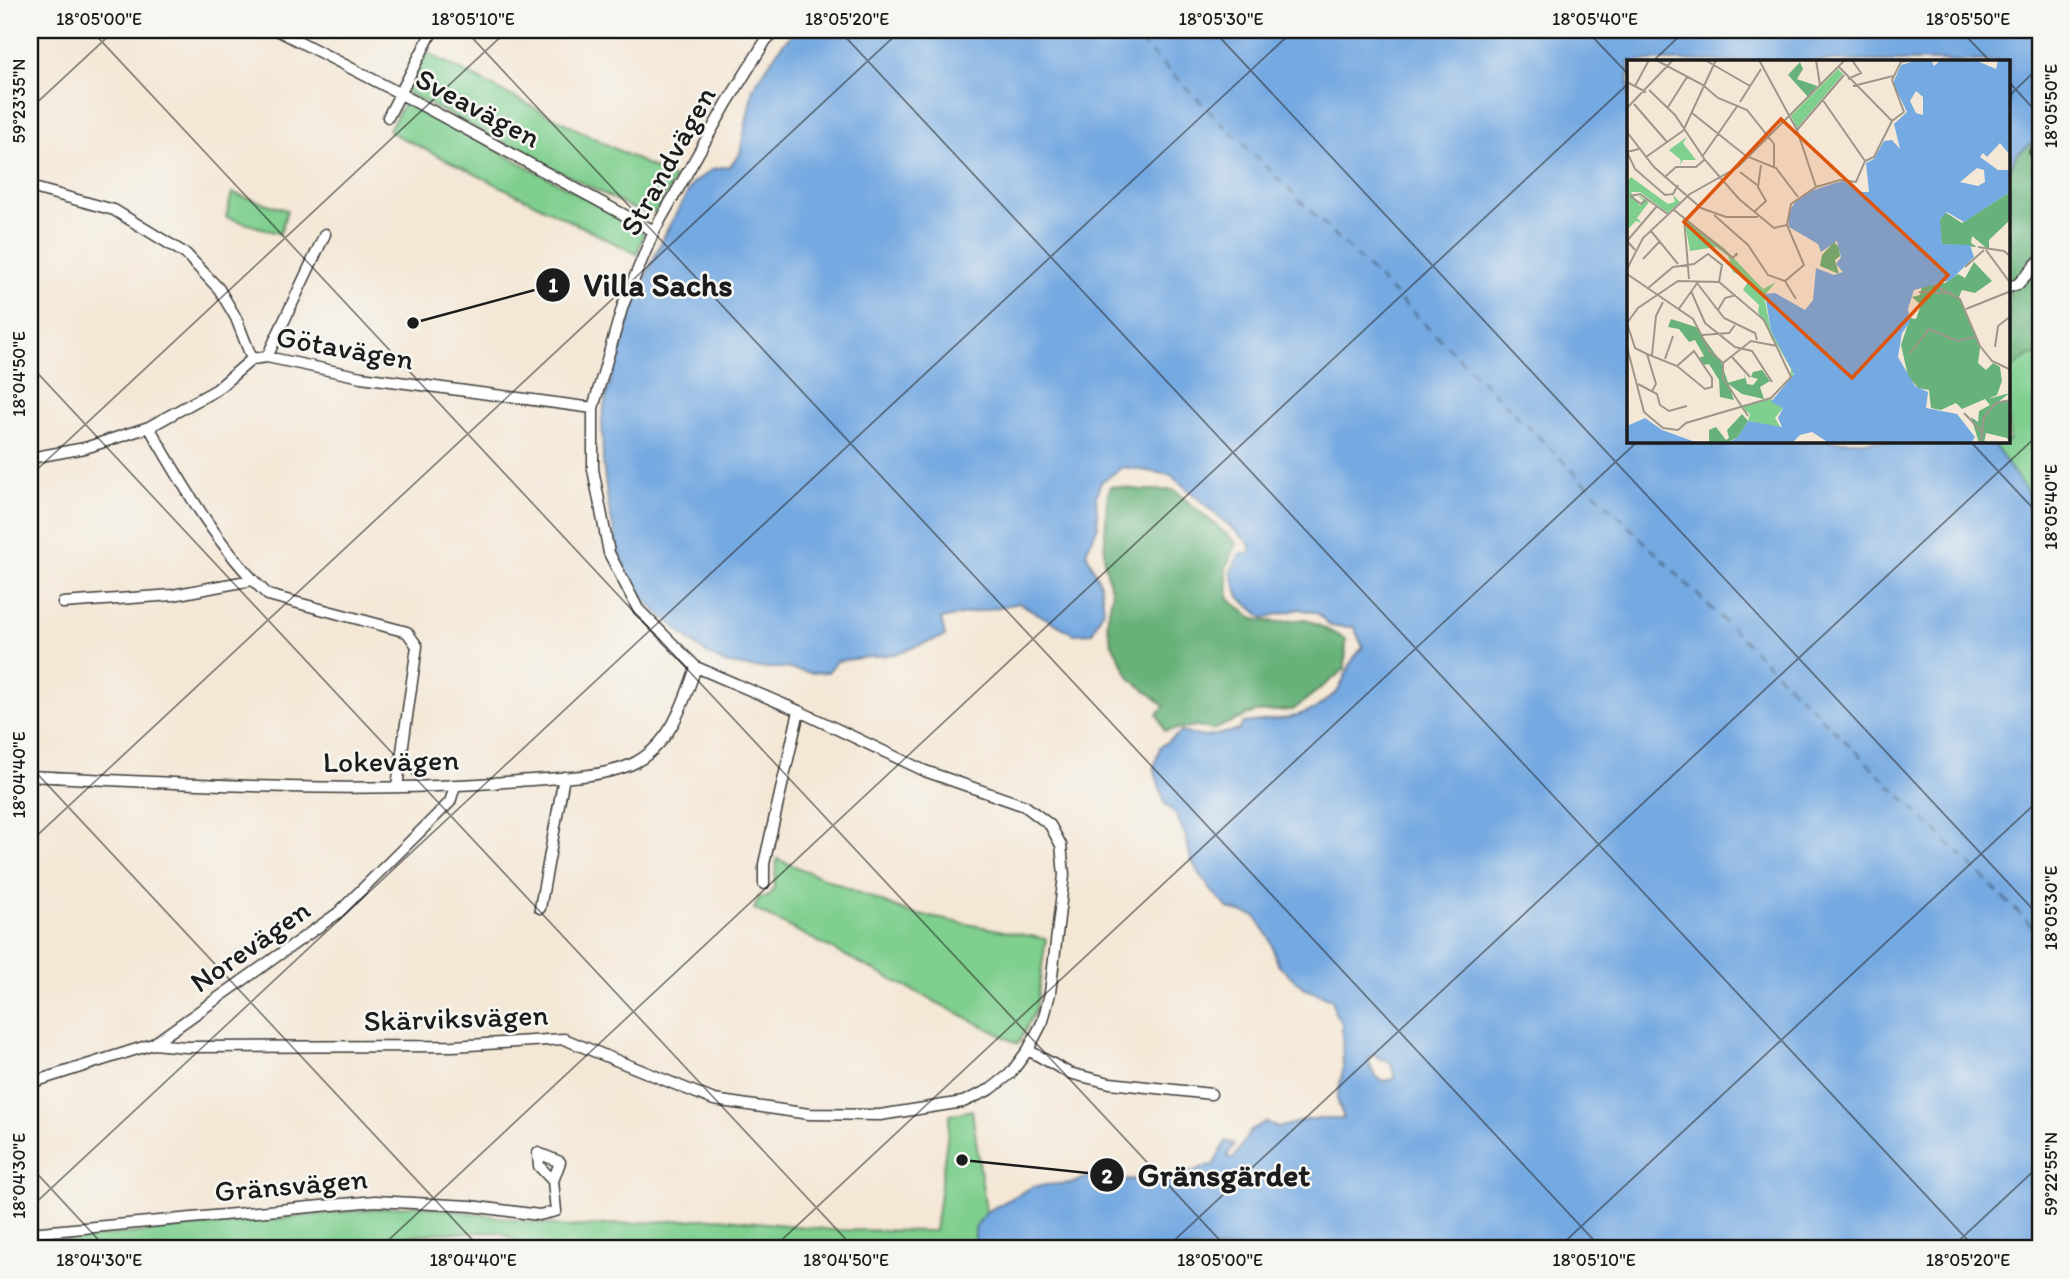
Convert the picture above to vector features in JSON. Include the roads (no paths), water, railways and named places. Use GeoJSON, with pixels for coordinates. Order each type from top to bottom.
{"type":"FeatureCollection","features":[{"type":"Feature","properties":{"kind":"street","name":"Sveavägen"},"geometry":{"type":"LineString","coordinates":[[277,30],[654,231]]}},
{"type":"Feature","properties":{"kind":"street"},"geometry":{"type":"LineString","coordinates":[[388,117],[433,30]]}},
{"type":"Feature","properties":{"kind":"street","name":"Strandvägen"},"geometry":{"type":"LineString","coordinates":[[696,667],[638,610],[609,554],[593,469],[593,408],[623,305],[654,231],[727,103],[766,40],[778,30]]}},
{"type":"Feature","properties":{"kind":"street"},"geometry":{"type":"LineString","coordinates":[[30,187],[114,211],[186,254],[219,289],[236,318],[252,359]]}},
{"type":"Feature","properties":{"kind":"street"},"geometry":{"type":"LineString","coordinates":[[267,357],[325,234]]}},
{"type":"Feature","properties":{"kind":"street"},"geometry":{"type":"LineString","coordinates":[[2010,288],[2018,284],[2040,260]]}},
{"type":"Feature","properties":{"kind":"street","name":"Götavägen"},"geometry":{"type":"LineString","coordinates":[[30,457],[85,448],[149,427],[216,390],[252,359],[267,357],[361,377],[593,408]]}},
{"type":"Feature","properties":{"kind":"street"},"geometry":{"type":"LineString","coordinates":[[149,427],[187,492],[252,580],[268,595],[407,632],[412,636],[417,646],[397,787]]}},
{"type":"Feature","properties":{"kind":"street"},"geometry":{"type":"LineString","coordinates":[[63,603],[173,595],[252,580]]}},
{"type":"Feature","properties":{"kind":"street","name":"Skärviksvägen"},"geometry":{"type":"LineString","coordinates":[[153,1044],[186,1047],[440,1046],[564,1039],[714,1100],[809,1114],[880,1115],[963,1102],[991,1088],[1010,1074],[1028,1050],[1043,1021],[1050,993],[1064,875],[1062,845],[1050,825],[1026,806],[925,771],[799,711],[696,667]]}},
{"type":"Feature","properties":{"kind":"street","name":"Lokevägen"},"geometry":{"type":"LineString","coordinates":[[30,776],[216,786],[397,787],[455,786],[590,774],[629,765],[648,754],[671,730],[696,667]]}},
{"type":"Feature","properties":{"kind":"street"},"geometry":{"type":"LineString","coordinates":[[764,884],[764,864],[799,711]]}},
{"type":"Feature","properties":{"kind":"street"},"geometry":{"type":"LineString","coordinates":[[540,908],[564,777]]}},
{"type":"Feature","properties":{"kind":"street","name":"Norevägen"},"geometry":{"type":"LineString","coordinates":[[30,1083],[153,1044],[338,913],[450,802],[455,786]]}},
{"type":"Feature","properties":{"kind":"street"},"geometry":{"type":"LineString","coordinates":[[1028,1050],[1069,1073],[1110,1083],[1211,1094]]}},
{"type":"Feature","properties":{"kind":"street","name":"Gränsvägen"},"geometry":{"type":"LineString","coordinates":[[30,1233],[375,1201],[471,1206],[539,1215],[556,1211],[553,1181]]}},
{"type":"Feature","properties":{"kind":"water"},"geometry":{"type":"Polygon","coordinates":[[[796,30],[2040,30],[2040,137],[2016,155],[2010,170],[2010,60],[1627,60],[1627,443],[1992,443],[2028,493],[2040,498],[2040,1249],[975,1249],[975,1228],[986,1212],[1034,1186],[1073,1183],[1105,1170],[1125,1180],[1140,1179],[1147,1184],[1168,1181],[1213,1166],[1226,1141],[1234,1144],[1227,1156],[1233,1159],[1251,1130],[1266,1122],[1278,1128],[1309,1119],[1344,1119],[1337,1099],[1343,1069],[1342,1023],[1335,1013],[1332,999],[1305,989],[1278,965],[1270,939],[1255,916],[1229,909],[1210,889],[1191,860],[1186,837],[1175,813],[1165,804],[1154,768],[1160,747],[1181,732],[1205,737],[1239,730],[1243,723],[1289,718],[1315,709],[1338,691],[1353,659],[1363,647],[1354,627],[1330,626],[1317,613],[1299,609],[1263,618],[1239,597],[1231,571],[1239,555],[1251,552],[1249,543],[1171,475],[1123,467],[1101,482],[1096,496],[1098,526],[1086,552],[1100,583],[1104,608],[1092,633],[1074,634],[1019,603],[941,619],[945,636],[895,654],[837,661],[828,672],[811,673],[724,663],[701,650],[653,608],[633,585],[620,557],[609,509],[603,464],[602,418],[607,393],[639,291],[667,230],[693,183],[713,169],[730,166],[740,154],[753,88],[781,46],[796,30]],[[1374,1054],[1369,1058],[1373,1072],[1383,1081],[1395,1076],[1391,1064],[1374,1054]]]}},
{"type":"Feature","properties":{"kind":"place","name":"Villa Sachs"},"geometry":{"type":"Point","coordinates":[413,323]}},
{"type":"Feature","properties":{"kind":"place","name":"Gränsgärdet"},"geometry":{"type":"Point","coordinates":[962,1160]}}]}
